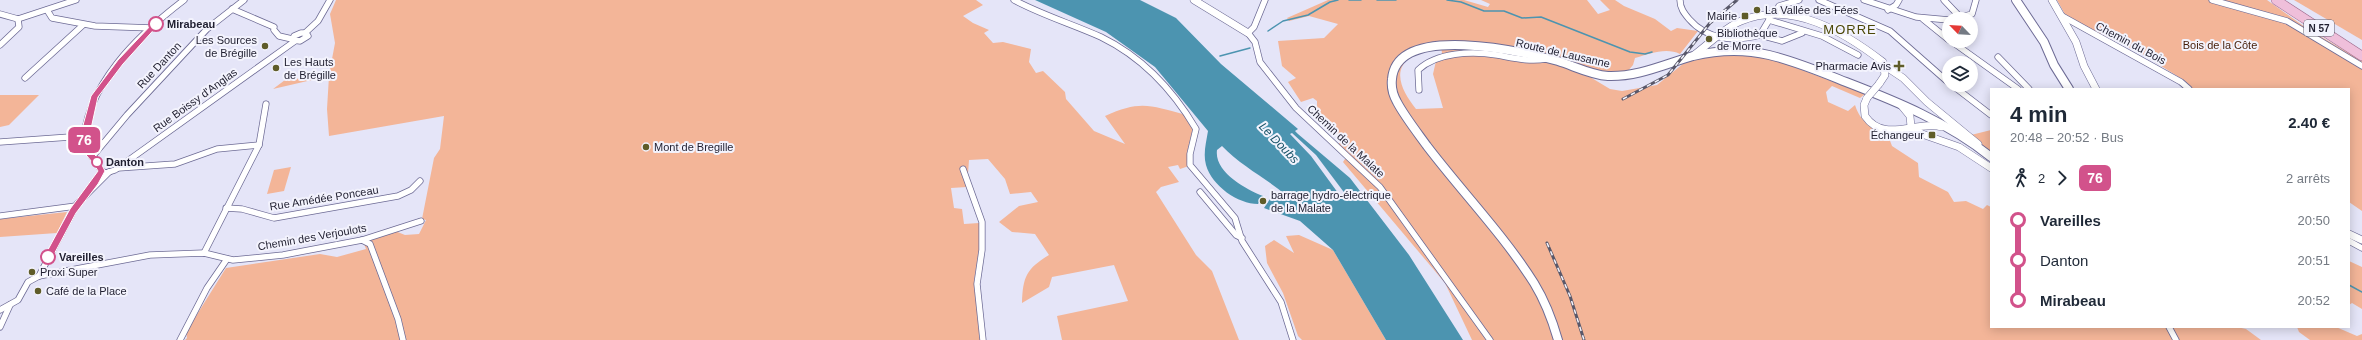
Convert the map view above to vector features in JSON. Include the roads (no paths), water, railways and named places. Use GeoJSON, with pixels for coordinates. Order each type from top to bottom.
{"type":"FeatureCollection","features":[{"type":"Feature","properties":{"kind":"main road"},"geometry":{"type":"LineString","coordinates":[[2016,0],[2044,42],[2054,65],[2068,88]]}},
{"type":"Feature","properties":{"kind":"main road","name":"N 57"},"geometry":{"type":"LineString","coordinates":[[2276,0],[2362,56]]}},
{"type":"Feature","properties":{"kind":"main road","name":"Route de Lausanne"},"geometry":{"type":"LineString","coordinates":[[1558,340],[1554,321],[1536,284],[1446,169],[1396,101],[1391,82],[1396,64],[1402,58],[1415,51],[1445,45],[1481,47],[1546,59],[1590,73],[1615,76],[1728,50],[1766,54],[1796,63],[1900,103],[1926,115],[1971,142],[1989,156]]}},
{"type":"Feature","properties":{"kind":"street"},"geometry":{"type":"LineString","coordinates":[[0,14],[13,16],[18,19],[76,0]]}},
{"type":"Feature","properties":{"kind":"street"},"geometry":{"type":"LineString","coordinates":[[0,310],[18,300],[30,280],[38,276],[76,206],[106,172],[83,147],[84,136],[95,96],[121,62],[152,28],[184,0]]}},
{"type":"Feature","properties":{"kind":"street","name":"Rue Danton"},"geometry":{"type":"LineString","coordinates":[[92,157],[105,140],[207,29],[244,0]]}},
{"type":"Feature","properties":{"kind":"street","name":"Rue Boissy d'Anglas"},"geometry":{"type":"LineString","coordinates":[[106,172],[118,168],[293,40],[305,39],[308,35],[305,33],[318,21],[330,0]]}},
{"type":"Feature","properties":{"kind":"street"},"geometry":{"type":"LineString","coordinates":[[1014,0],[1029,8],[1106,40],[1156,77],[1189,116],[1196,129],[1190,158],[1194,173],[1234,218],[1242,238],[1281,302],[1293,340]]}},
{"type":"Feature","properties":{"kind":"street"},"geometry":{"type":"LineString","coordinates":[[1194,0],[1248,33],[1256,24],[1259,10],[1265,0]]}},
{"type":"Feature","properties":{"kind":"street"},"geometry":{"type":"LineString","coordinates":[[1680,0],[1680,8],[1694,26],[1718,38],[1734,39],[1760,35],[1782,42],[1802,33],[1810,32],[1858,55]]}},
{"type":"Feature","properties":{"kind":"street"},"geometry":{"type":"LineString","coordinates":[[1760,35],[1771,16],[1782,2],[1799,0]]}},
{"type":"Feature","properties":{"kind":"street"},"geometry":{"type":"LineString","coordinates":[[1819,0],[1868,20],[1890,32],[1942,77]]}},
{"type":"Feature","properties":{"kind":"street"},"geometry":{"type":"LineString","coordinates":[[1864,0],[1888,10],[1922,18],[1942,19]]}},
{"type":"Feature","properties":{"kind":"street"},"geometry":{"type":"LineString","coordinates":[[1888,10],[1896,5],[1898,0]]}},
{"type":"Feature","properties":{"kind":"street"},"geometry":{"type":"LineString","coordinates":[[1944,0],[1955,12]]}},
{"type":"Feature","properties":{"kind":"street"},"geometry":{"type":"LineString","coordinates":[[1949,0],[1957,12]]}},
{"type":"Feature","properties":{"kind":"street"},"geometry":{"type":"LineString","coordinates":[[1973,12],[1976,0]]}},
{"type":"Feature","properties":{"kind":"street"},"geometry":{"type":"LineString","coordinates":[[2052,0],[2076,42],[2084,66],[2095,88]]}},
{"type":"Feature","properties":{"kind":"street"},"geometry":{"type":"LineString","coordinates":[[2212,0],[2287,21],[2362,66]]}},
{"type":"Feature","properties":{"kind":"street"},"geometry":{"type":"LineString","coordinates":[[232,9],[274,29],[279,36],[293,40]]}},
{"type":"Feature","properties":{"kind":"street"},"geometry":{"type":"LineString","coordinates":[[47,10],[52,18],[83,25],[152,28]]}},
{"type":"Feature","properties":{"kind":"street"},"geometry":{"type":"LineString","coordinates":[[1771,16],[1802,33]]}},
{"type":"Feature","properties":{"kind":"street"},"geometry":{"type":"LineString","coordinates":[[1693,57],[1742,21],[1771,16],[1794,16],[1827,25],[1852,39],[1883,62],[1885,66],[1885,75],[1866,98],[1861,108],[1862,114],[1871,123],[1889,131],[1904,130],[1927,124],[1940,126],[1971,142]]}},
{"type":"Feature","properties":{"kind":"street","name":"Chemin du Bois"},"geometry":{"type":"LineString","coordinates":[[2062,16],[2181,82],[2188,88]]}},
{"type":"Feature","properties":{"kind":"street"},"geometry":{"type":"LineString","coordinates":[[1922,18],[1942,34]]}},
{"type":"Feature","properties":{"kind":"street"},"geometry":{"type":"LineString","coordinates":[[0,45],[19,27],[18,19]]}},
{"type":"Feature","properties":{"kind":"street"},"geometry":{"type":"LineString","coordinates":[[25,78],[83,25]]}},
{"type":"Feature","properties":{"kind":"street","name":"Chemin de la Malate"},"geometry":{"type":"LineString","coordinates":[[1248,33],[1253,39],[1260,62],[1296,108],[1380,187],[1490,340]]}},
{"type":"Feature","properties":{"kind":"street"},"geometry":{"type":"LineString","coordinates":[[1961,48],[2017,88]]}},
{"type":"Feature","properties":{"kind":"street"},"geometry":{"type":"LineString","coordinates":[[1419,90],[1418,70],[1436,59],[1468,54],[1489,54],[1534,60],[1546,59]]}},
{"type":"Feature","properties":{"kind":"street"},"geometry":{"type":"LineString","coordinates":[[1998,57],[2028,88]]}},
{"type":"Feature","properties":{"kind":"street"},"geometry":{"type":"LineString","coordinates":[[1885,66],[1892,69],[1927,102],[1953,121],[1989,156]]}},
{"type":"Feature","properties":{"kind":"street"},"geometry":{"type":"LineString","coordinates":[[1961,92],[1990,114]]}},
{"type":"Feature","properties":{"kind":"street"},"geometry":{"type":"LineString","coordinates":[[1900,103],[1909,113],[1911,127],[1922,134],[1959,147],[1990,167]]}},
{"type":"Feature","properties":{"kind":"street"},"geometry":{"type":"LineString","coordinates":[[204,254],[259,145],[266,104]]}},
{"type":"Feature","properties":{"kind":"street"},"geometry":{"type":"LineString","coordinates":[[0,142],[84,136]]}},
{"type":"Feature","properties":{"kind":"street","name":"Rue Danton"},"geometry":{"type":"LineString","coordinates":[[83,147],[98,145],[105,140]]}},
{"type":"Feature","properties":{"kind":"street"},"geometry":{"type":"LineString","coordinates":[[118,168],[175,164],[217,149],[259,145]]}},
{"type":"Feature","properties":{"kind":"street"},"geometry":{"type":"LineString","coordinates":[[963,169],[982,222],[982,250],[977,284],[983,340]]}},
{"type":"Feature","properties":{"kind":"street","name":"Rue Amédée Ponceau"},"geometry":{"type":"LineString","coordinates":[[226,208],[242,209],[261,216],[274,218],[398,196],[412,190],[420,181]]}},
{"type":"Feature","properties":{"kind":"street"},"geometry":{"type":"LineString","coordinates":[[1200,192],[1236,235],[1242,238]]}},
{"type":"Feature","properties":{"kind":"street"},"geometry":{"type":"LineString","coordinates":[[0,216],[76,206]]}},
{"type":"Feature","properties":{"kind":"street","name":"Chemin des Verjoulots"},"geometry":{"type":"LineString","coordinates":[[38,276],[143,256],[204,254],[227,259],[283,255],[362,240],[421,221]]}},
{"type":"Feature","properties":{"kind":"street"},"geometry":{"type":"LineString","coordinates":[[2350,234],[2362,240]]}},
{"type":"Feature","properties":{"kind":"street"},"geometry":{"type":"LineString","coordinates":[[362,240],[370,244],[398,319],[403,340]]}},
{"type":"Feature","properties":{"kind":"street"},"geometry":{"type":"LineString","coordinates":[[2350,242],[2362,248]]}},
{"type":"Feature","properties":{"kind":"street"},"geometry":{"type":"LineString","coordinates":[[180,340],[207,288],[227,259]]}},
{"type":"Feature","properties":{"kind":"street"},"geometry":{"type":"LineString","coordinates":[[0,327],[10,305]]}},
{"type":"Feature","properties":{"kind":"street"},"geometry":{"type":"LineString","coordinates":[[2170,328],[2176,340]]}},
{"type":"Feature","properties":{"kind":"water","name":"Le Doubs"},"geometry":{"type":"Polygon","coordinates":[[[1035,0],[1140,0],[1176,18],[1221,64],[1298,129],[1295,131],[1298,134],[1350,178],[1409,255],[1463,340],[1386,340],[1333,250],[1300,221],[1264,208],[1270,199],[1285,200],[1287,196],[1271,183],[1237,160],[1222,146],[1217,150],[1217,158],[1226,172],[1232,179],[1263,196],[1258,204],[1250,203],[1234,197],[1220,187],[1209,173],[1205,161],[1208,131],[1155,67],[1106,32],[1035,0]],[[1292,133],[1290,134],[1311,156],[1341,197],[1346,200],[1346,195],[1316,155],[1292,133]]]}},
{"type":"Feature","properties":{"kind":"waterway"},"geometry":{"type":"LineString","coordinates":[[1268,31],[1283,21],[1308,15],[1330,2],[1338,0]]}},
{"type":"Feature","properties":{"kind":"waterway"},"geometry":{"type":"LineString","coordinates":[[1349,0],[1361,0]]}},
{"type":"Feature","properties":{"kind":"waterway"},"geometry":{"type":"LineString","coordinates":[[1377,0],[1396,0]]}},
{"type":"Feature","properties":{"kind":"waterway"},"geometry":{"type":"LineString","coordinates":[[1447,0],[1461,2],[1484,11],[1504,11],[1522,18],[1541,17],[1630,52],[1645,54],[1652,52]]}},
{"type":"Feature","properties":{"kind":"waterway"},"geometry":{"type":"LineString","coordinates":[[1220,56],[1250,48]]}},
{"type":"Feature","properties":{"kind":"waterway"},"geometry":{"type":"LineString","coordinates":[[2350,286],[2362,292]]}},
{"type":"Feature","properties":{"kind":"railway"},"geometry":{"type":"LineString","coordinates":[[1623,99],[1668,75],[1710,23],[1737,0]]}},
{"type":"Feature","properties":{"kind":"railway"},"geometry":{"type":"LineString","coordinates":[[1547,243],[1570,296],[1584,340]]}},
{"type":"Feature","properties":{"kind":"place","name":"La Vallée des Fées"},"geometry":{"type":"Point","coordinates":[1757,10]}},
{"type":"Feature","properties":{"kind":"place","name":"Mairie"},"geometry":{"type":"Point","coordinates":[1745,16]}},
{"type":"Feature","properties":{"kind":"place","name":"Mirabeau"},"geometry":{"type":"Point","coordinates":[156,24]}},
{"type":"Feature","properties":{"kind":"place","name":"Bibliothèque de Morre"},"geometry":{"type":"Point","coordinates":[1709,39]}},
{"type":"Feature","properties":{"kind":"place","name":"Les Sources de Brégille"},"geometry":{"type":"Point","coordinates":[265,46]}},
{"type":"Feature","properties":{"kind":"place","name":"Pharmacie Avis"},"geometry":{"type":"Point","coordinates":[1899,66]}},
{"type":"Feature","properties":{"kind":"place","name":"Les Hauts de Brégille"},"geometry":{"type":"Point","coordinates":[276,68]}},
{"type":"Feature","properties":{"kind":"place","name":"Échangeur"},"geometry":{"type":"Point","coordinates":[1932,135]}},
{"type":"Feature","properties":{"kind":"place","name":"Mont de Bregille"},"geometry":{"type":"Point","coordinates":[646,147]}},
{"type":"Feature","properties":{"kind":"place","name":"Danton"},"geometry":{"type":"Point","coordinates":[97,162]}},
{"type":"Feature","properties":{"kind":"place","name":"barrage hydro-électrique de la Malate"},"geometry":{"type":"Point","coordinates":[1263,201]}},
{"type":"Feature","properties":{"kind":"place","name":"Vareilles"},"geometry":{"type":"Point","coordinates":[48,257]}},
{"type":"Feature","properties":{"kind":"place","name":"Proxi Super"},"geometry":{"type":"Point","coordinates":[32,272]}},
{"type":"Feature","properties":{"kind":"place","name":"Café de la Place"},"geometry":{"type":"Point","coordinates":[38,291]}},
{"type":"Feature","properties":{"kind":"district","name":"MORRE"},"geometry":{"type":"Point","coordinates":[1850,29]}},
{"type":"Feature","properties":{"kind":"park label","name":"Bois de la Côte"},"geometry":{"type":"Point","coordinates":[2220,45]}}]}
